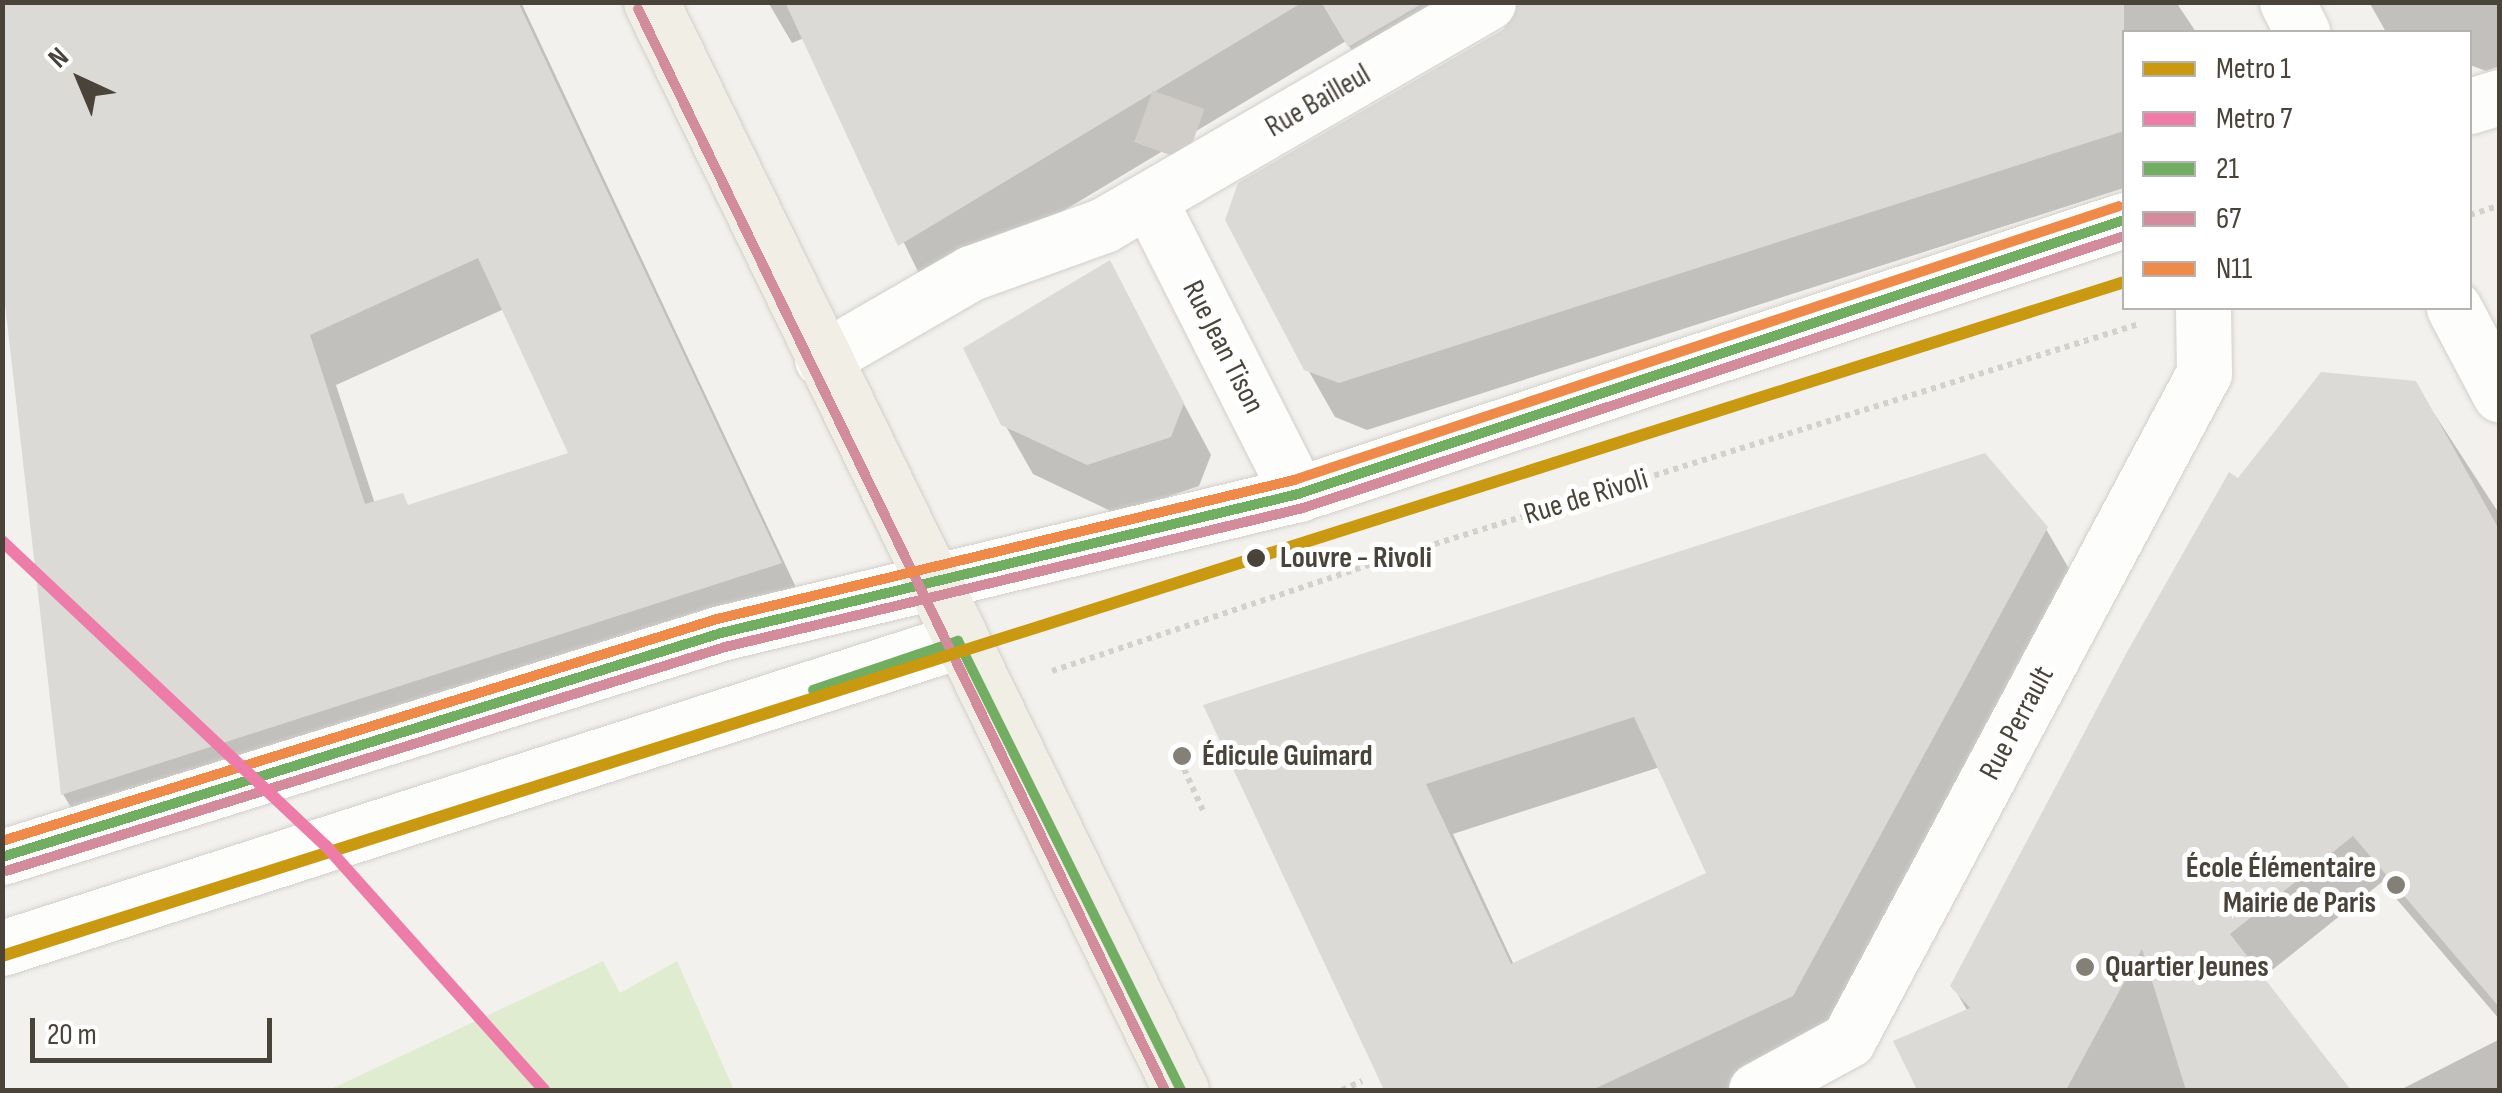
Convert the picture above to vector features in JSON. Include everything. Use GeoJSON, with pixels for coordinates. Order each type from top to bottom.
{"type":"FeatureCollection","features":[{"type":"Feature","properties":{"kind":"main road"},"geometry":{"type":"LineString","coordinates":[[651,2],[928,580],[1181,1090]]}},
{"type":"Feature","properties":{"kind":"street","name":"Rue Bailleul"},"geometry":{"type":"LineString","coordinates":[[822,359],[971,273],[1104,225],[1154,175],[1488,2]]}},
{"type":"Feature","properties":{"kind":"street"},"geometry":{"type":"LineString","coordinates":[[2287,2],[2301,30]]}},
{"type":"Feature","properties":{"kind":"street"},"geometry":{"type":"LineString","coordinates":[[2472,105],[2500,97]]}},
{"type":"Feature","properties":{"kind":"street","name":"Rue Jean Tison"},"geometry":{"type":"LineString","coordinates":[[1154,175],[1298,494]]}},
{"type":"Feature","properties":{"kind":"street"},"geometry":{"type":"LineString","coordinates":[[2,857],[720,633],[1298,494],[2122,221]]}},
{"type":"Feature","properties":{"kind":"street","name":"Rue Perrault"},"geometry":{"type":"LineString","coordinates":[[1757,1090],[1848,1040],[2204,373],[2204,310]]}},
{"type":"Feature","properties":{"kind":"street"},"geometry":{"type":"LineString","coordinates":[[2455,310],[2500,395]]}},
{"type":"Feature","properties":{"kind":"street"},"geometry":{"type":"LineString","coordinates":[[2,948],[958,641]]}},
{"type":"Feature","properties":{"kind":"path"},"geometry":{"type":"LineString","coordinates":[[2472,214],[2500,205]]}},
{"type":"Feature","properties":{"kind":"path","name":"Rue de Rivoli"},"geometry":{"type":"LineString","coordinates":[[985,693],[1387,558],[2152,320]]}},
{"type":"Feature","properties":{"kind":"path"},"geometry":{"type":"LineString","coordinates":[[1180,760],[1204,814]]}},
{"type":"Feature","properties":{"kind":"path"},"geometry":{"type":"LineString","coordinates":[[1342,1090],[1362,1081]]}},
{"type":"Feature","properties":{"kind":"green space"},"geometry":{"type":"Polygon","coordinates":[[[603,961],[620,993],[677,961],[734,1090],[329,1090],[603,961]]]}},
{"type":"Feature","properties":{"kind":"building"},"geometry":{"type":"Polygon","coordinates":[[[2,2],[518,2],[782,563],[61,795],[2,278],[2,2]],[[478,258],[310,335],[365,504],[403,493],[408,505],[568,453],[478,258]]]}},
{"type":"Feature","properties":{"kind":"building"},"geometry":{"type":"Polygon","coordinates":[[[785,2],[1303,2],[898,246],[785,2]]]}},
{"type":"Feature","properties":{"kind":"building"},"geometry":{"type":"Polygon","coordinates":[[[1321,2],[1425,2],[1348,47],[1321,2]]]}},
{"type":"Feature","properties":{"kind":"building"},"geometry":{"type":"Polygon","coordinates":[[[1519,2],[2124,2],[2122,132],[1339,383],[1304,370],[1225,220],[1238,183],[1504,29],[1519,2]]]}},
{"type":"Feature","properties":{"kind":"building"},"geometry":{"type":"Polygon","coordinates":[[[1110,260],[1184,403],[1171,437],[1087,465],[1001,425],[963,348],[1110,260]]]}},
{"type":"Feature","properties":{"kind":"building"},"geometry":{"type":"Polygon","coordinates":[[[2321,372],[2416,381],[2500,531],[2500,1008],[2353,836],[2230,934],[2351,1090],[2186,1090],[2142,949],[2066,1090],[1917,1090],[1893,1041],[1970,1008],[1950,986],[2127,652],[2229,472],[2238,478],[2321,372]]]}},
{"type":"Feature","properties":{"kind":"building"},"geometry":{"type":"Polygon","coordinates":[[[1985,453],[2048,527],[1793,996],[1592,1090],[1384,1090],[1203,705],[1985,453]],[[1634,717],[1426,784],[1511,964],[1706,873],[1634,717]]]}},
{"type":"Feature","properties":{"kind":"tunnel"},"geometry":{"type":"LineString","coordinates":[[1160,151],[1182,90]]}},
{"type":"Feature","properties":{"kind":"metro line","name":"1"},"geometry":{"type":"LineString","coordinates":[[2,956],[2122,283]]}},
{"type":"Feature","properties":{"kind":"metro line","name":"7"},"geometry":{"type":"LineString","coordinates":[[2,541],[326,846],[544,1090]]}},
{"type":"Feature","properties":{"kind":"transit line","name":"67"},"geometry":{"type":"LineString","coordinates":[[638,9],[1165,1090]]}},
{"type":"Feature","properties":{"kind":"transit line","name":"N11"},"geometry":{"type":"LineString","coordinates":[[2,841],[717,619],[1294,480],[2119,206]]}},
{"type":"Feature","properties":{"kind":"transit line","name":"21"},"geometry":{"type":"LineString","coordinates":[[2,857],[721,633],[1298,494],[2122,221]]}},
{"type":"Feature","properties":{"kind":"transit line","name":"67"},"geometry":{"type":"LineString","coordinates":[[6,871],[725,647],[1303,508],[2122,237]]}},
{"type":"Feature","properties":{"kind":"transit line","name":"21"},"geometry":{"type":"LineString","coordinates":[[813,690],[958,641],[1181,1090]]}},
{"type":"Feature","properties":{"kind":"place","name":"Louvre - Rivoli"},"geometry":{"type":"Point","coordinates":[1256,558]}},
{"type":"Feature","properties":{"kind":"place","name":"Édicule Guimard"},"geometry":{"type":"Point","coordinates":[1182,756]}},
{"type":"Feature","properties":{"kind":"place","name":"École Élémentaire Mairie de Paris"},"geometry":{"type":"Point","coordinates":[2396,885]}},
{"type":"Feature","properties":{"kind":"place","name":"Quartier Jeunes"},"geometry":{"type":"Point","coordinates":[2085,967]}}]}
